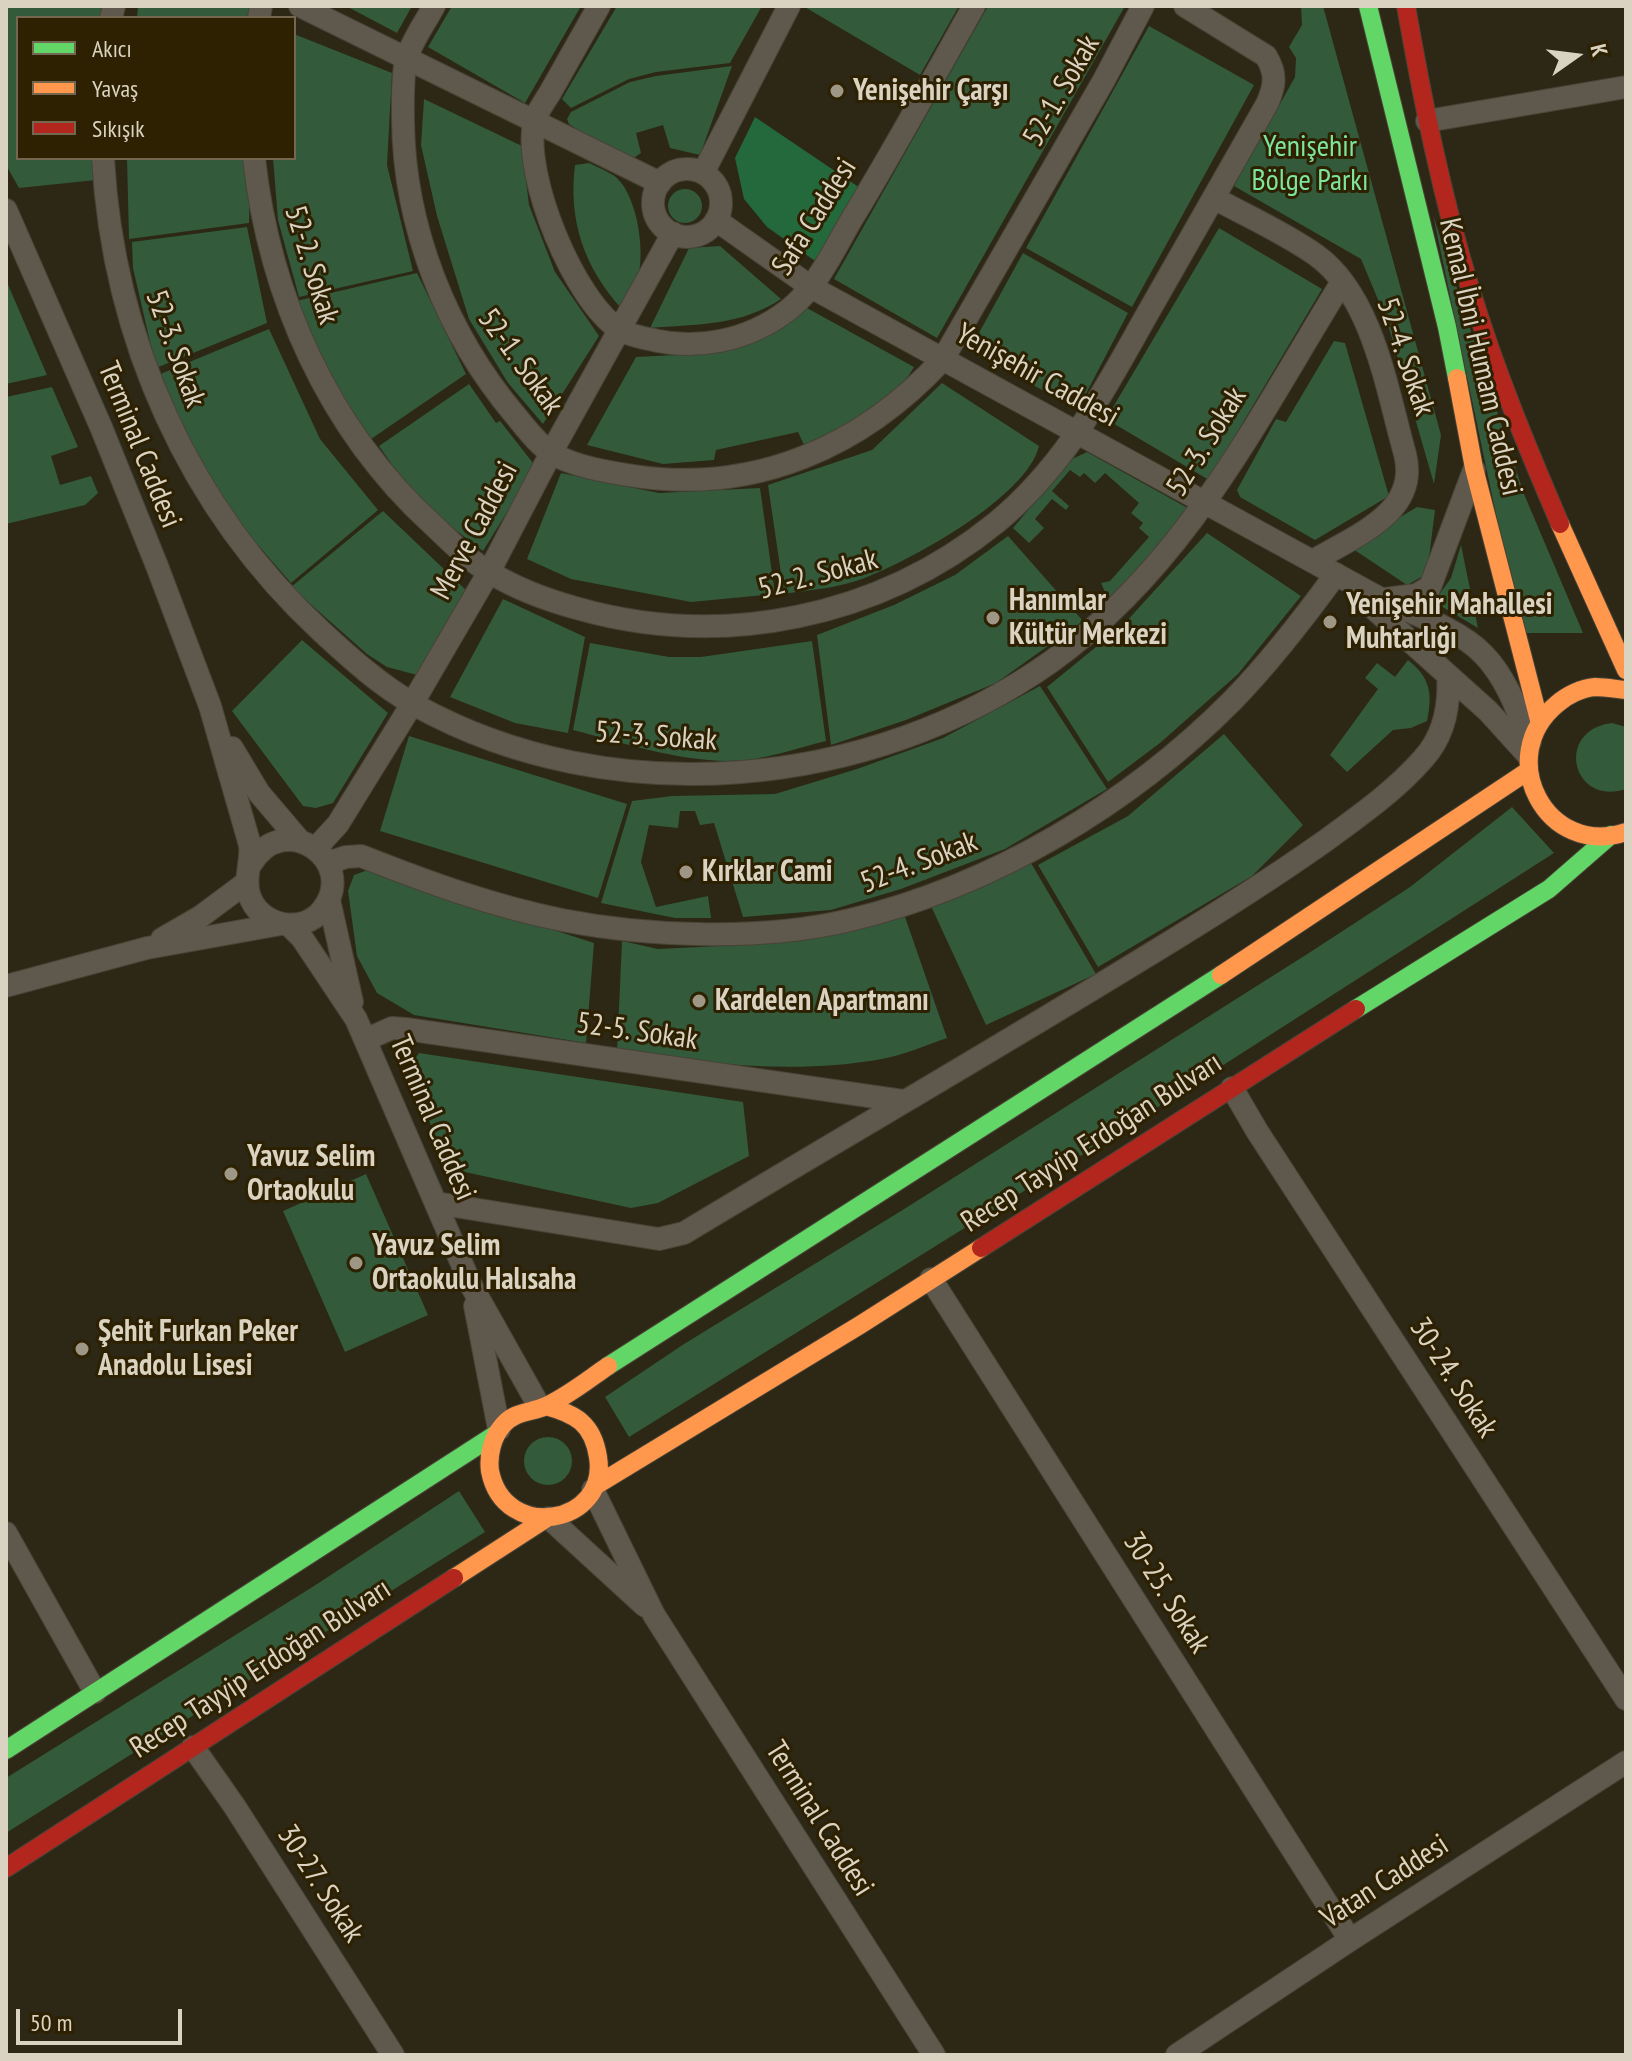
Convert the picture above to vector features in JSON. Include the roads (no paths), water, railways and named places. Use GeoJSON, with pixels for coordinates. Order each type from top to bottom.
{"type":"FeatureCollection","features":[{"type":"Feature","properties":{"kind":"street"},"geometry":{"type":"LineString","coordinates":[[300,6],[660,183]]}},
{"type":"Feature","properties":{"kind":"street","name":"52-1. Sokak"},"geometry":{"type":"LineString","coordinates":[[434,6],[407,59],[403,121],[407,171],[422,244],[434,279],[464,343],[483,373],[526,428],[551,453],[583,465],[650,478],[718,478],[752,473],[814,454],[852,434],[897,404],[943,359],[1104,80],[1143,6]]}},
{"type":"Feature","properties":{"kind":"street"},"geometry":{"type":"LineString","coordinates":[[599,6],[534,122],[537,173],[554,234],[585,291],[620,330]]}},
{"type":"Feature","properties":{"kind":"street"},"geometry":{"type":"LineString","coordinates":[[703,173],[789,6]]}},
{"type":"Feature","properties":{"kind":"street","name":"Safa Caddesi"},"geometry":{"type":"LineString","coordinates":[[620,330],[662,343],[684,345],[728,339],[769,323],[788,310],[811,287],[907,127],[974,6]]}},
{"type":"Feature","properties":{"kind":"street","name":"52-2. Sokak"},"geometry":{"type":"LineString","coordinates":[[254,160],[265,228],[275,267],[298,331],[322,382],[344,419],[395,487],[456,546],[489,572],[559,603],[596,614],[684,626],[735,626],[786,620],[823,612],[898,584],[967,545],[1028,494],[1079,433],[1267,104],[1275,83],[1266,56],[1185,6]]}},
{"type":"Feature","properties":{"kind":"street","name":"Kemal İbni Humam Caddesi"},"geometry":{"type":"LineString","coordinates":[[1368,6],[1447,327],[1474,468],[1539,720]]}},
{"type":"Feature","properties":{"kind":"street","name":"Kemal İbni Humam Caddesi"},"geometry":{"type":"LineString","coordinates":[[1406,6],[1427,121],[1458,247],[1506,393],[1546,494],[1626,670]]}},
{"type":"Feature","properties":{"kind":"street"},"geometry":{"type":"LineString","coordinates":[[1427,121],[1626,87]]}},
{"type":"Feature","properties":{"kind":"street","name":"52-3. Sokak"},"geometry":{"type":"LineString","coordinates":[[103,160],[107,210],[124,303],[153,390],[194,473],[245,549],[298,609],[340,649],[412,704],[467,729],[524,748],[582,763],[627,770],[671,773],[746,771],[806,764],[849,754],[934,726],[1014,686],[1051,661],[1097,625],[1151,573],[1206,503],[1342,282]]}},
{"type":"Feature","properties":{"kind":"street"},"geometry":{"type":"LineString","coordinates":[[683,169],[703,173],[713,182],[719,194],[720,207],[716,220],[707,230],[694,236],[673,233],[662,226],[654,208],[654,195],[660,183],[670,174],[683,169]]}},
{"type":"Feature","properties":{"kind":"street","name":"52-4. Sokak"},"geometry":{"type":"LineString","coordinates":[[1214,198],[1316,255],[1342,282],[1370,332],[1405,454],[1406,490],[1393,511],[1313,561]]}},
{"type":"Feature","properties":{"kind":"street","name":"Terminal Caddesi"},"geometry":{"type":"LineString","coordinates":[[6,210],[101,427],[210,706],[246,828],[248,892],[257,909],[302,938],[360,1030],[471,1285],[543,1406]]}},
{"type":"Feature","properties":{"kind":"street","name":"Yenişehir Caddesi"},"geometry":{"type":"LineString","coordinates":[[716,220],[811,287],[1381,599],[1444,627],[1484,653],[1508,688],[1528,756]]}},
{"type":"Feature","properties":{"kind":"street","name":"Merve Caddesi"},"geometry":{"type":"LineString","coordinates":[[314,850],[338,824],[489,572],[673,233]]}},
{"type":"Feature","properties":{"kind":"street"},"geometry":{"type":"LineString","coordinates":[[1381,599],[1411,597],[1430,587],[1474,468]]}},
{"type":"Feature","properties":{"kind":"street","name":"Yenişehir Caddesi"},"geometry":{"type":"LineString","coordinates":[[1336,574],[1488,711],[1528,756]]}},
{"type":"Feature","properties":{"kind":"street","name":"52-4. Sokak"},"geometry":{"type":"LineString","coordinates":[[314,850],[346,857],[361,856],[464,895],[513,909],[614,928],[724,933],[848,921],[971,878],[1058,834],[1116,797],[1232,701],[1304,619],[1336,574]]}},
{"type":"Feature","properties":{"kind":"street"},"geometry":{"type":"LineString","coordinates":[[436,1203],[659,1239],[684,1233],[903,1101],[971,1064],[1263,885],[1364,813],[1432,748],[1444,721],[1448,675]]}},
{"type":"Feature","properties":{"kind":"street"},"geometry":{"type":"LineString","coordinates":[[1620,837],[1576,832],[1555,819],[1539,801],[1528,756],[1539,720],[1556,702],[1578,690],[1602,686],[1626,690]]}},
{"type":"Feature","properties":{"kind":"street","name":"Terminal Caddesi"},"geometry":{"type":"LineString","coordinates":[[210,706],[259,793],[314,850],[332,875],[329,900],[360,1030]]}},
{"type":"Feature","properties":{"kind":"street"},"geometry":{"type":"LineString","coordinates":[[6,1750],[498,1431],[520,1412],[543,1406],[1181,1001],[1528,756]]}},
{"type":"Feature","properties":{"kind":"street","name":"Recep Tayyip Erdoğan Bulvarı"},"geometry":{"type":"LineString","coordinates":[[594,1488],[1549,889],[1620,837]]}},
{"type":"Feature","properties":{"kind":"street"},"geometry":{"type":"LineString","coordinates":[[147,948],[200,917],[249,873],[267,846],[283,840],[314,850]]}},
{"type":"Feature","properties":{"kind":"street"},"geometry":{"type":"LineString","coordinates":[[6,986],[147,948],[313,918],[329,900]]}},
{"type":"Feature","properties":{"kind":"street","name":"52-5. Sokak"},"geometry":{"type":"LineString","coordinates":[[360,1030],[406,1029],[903,1101]]}},
{"type":"Feature","properties":{"kind":"street","name":"30-24. Sokak"},"geometry":{"type":"LineString","coordinates":[[1232,1088],[1626,1699]]}},
{"type":"Feature","properties":{"kind":"street","name":"30-25. Sokak"},"geometry":{"type":"LineString","coordinates":[[931,1279],[1350,1940]]}},
{"type":"Feature","properties":{"kind":"street","name":"Terminal Caddesi"},"geometry":{"type":"LineString","coordinates":[[471,1285],[498,1431]]}},
{"type":"Feature","properties":{"kind":"street"},"geometry":{"type":"LineString","coordinates":[[498,1431],[488,1460],[497,1492],[506,1503],[523,1514],[548,1518],[575,1509],[594,1488],[600,1457],[591,1432],[572,1413],[543,1406]]}},
{"type":"Feature","properties":{"kind":"street","name":"Terminal Caddesi"},"geometry":{"type":"LineString","coordinates":[[594,1488],[654,1615],[934,2055]]}},
{"type":"Feature","properties":{"kind":"street","name":"Terminal Caddesi"},"geometry":{"type":"LineString","coordinates":[[548,1518],[654,1615]]}},
{"type":"Feature","properties":{"kind":"street","name":"Recep Tayyip Erdoğan Bulvarı"},"geometry":{"type":"LineString","coordinates":[[6,1868],[548,1518]]}},
{"type":"Feature","properties":{"kind":"street"},"geometry":{"type":"LineString","coordinates":[[6,1533],[95,1692]]}},
{"type":"Feature","properties":{"kind":"street","name":"30-27. Sokak"},"geometry":{"type":"LineString","coordinates":[[193,1747],[235,1807],[393,2055]]}},
{"type":"Feature","properties":{"kind":"street","name":"Vatan Caddesi"},"geometry":{"type":"LineString","coordinates":[[1177,2055],[1626,1762]]}},
{"type":"Feature","properties":{"kind":"place","name":"Yenişehir Çarşı"},"geometry":{"type":"Point","coordinates":[837,91]}},
{"type":"Feature","properties":{"kind":"place","name":"Hanımlar Kültür Merkezi"},"geometry":{"type":"Point","coordinates":[993,618]}},
{"type":"Feature","properties":{"kind":"place","name":"Yenişehir Mahallesi Muhtarlığı"},"geometry":{"type":"Point","coordinates":[1330,622]}},
{"type":"Feature","properties":{"kind":"place","name":"Kırklar Cami"},"geometry":{"type":"Point","coordinates":[686,872]}},
{"type":"Feature","properties":{"kind":"place","name":"Kardelen Apartmanı"},"geometry":{"type":"Point","coordinates":[699,1001]}},
{"type":"Feature","properties":{"kind":"place","name":"Yavuz Selim Ortaokulu"},"geometry":{"type":"Point","coordinates":[231,1174]}},
{"type":"Feature","properties":{"kind":"place","name":"Yavuz Selim Ortaokulu Halısaha"},"geometry":{"type":"Point","coordinates":[356,1263]}},
{"type":"Feature","properties":{"kind":"place","name":"Şehit Furkan Peker Anadolu Lisesi"},"geometry":{"type":"Point","coordinates":[82,1349]}},
{"type":"Feature","properties":{"kind":"park label","name":"Yenişehir Bölge Parkı"},"geometry":{"type":"Point","coordinates":[1310,164]}}]}
